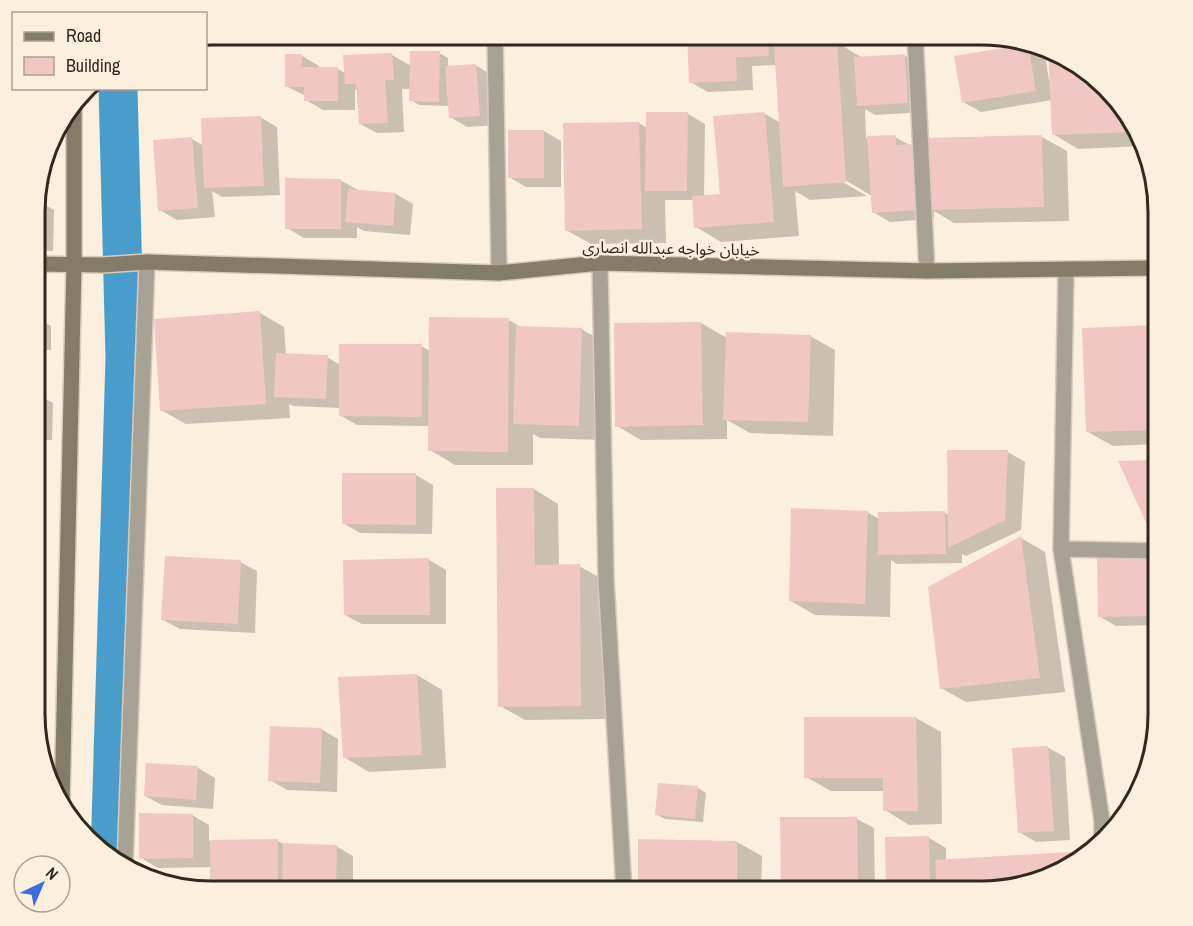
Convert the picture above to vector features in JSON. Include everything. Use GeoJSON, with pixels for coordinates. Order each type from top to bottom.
{"type":"FeatureCollection","features":[{"type":"Feature","properties":{"kind":"street"},"geometry":{"type":"LineString","coordinates":[[495,45],[499,273]]}},
{"type":"Feature","properties":{"kind":"street"},"geometry":{"type":"LineString","coordinates":[[916,45],[927,271]]}},
{"type":"Feature","properties":{"kind":"street"},"geometry":{"type":"LineString","coordinates":[[62,789],[74,264],[74,118]]}},
{"type":"Feature","properties":{"kind":"street"},"geometry":{"type":"LineString","coordinates":[[125,857],[147,262]]}},
{"type":"Feature","properties":{"kind":"street","name":"خیابان خواجه عبدالله انصاری"},"geometry":{"type":"LineString","coordinates":[[45,264],[102,265],[147,262],[499,273],[600,263],[927,271],[1148,268]]}},
{"type":"Feature","properties":{"kind":"street"},"geometry":{"type":"LineString","coordinates":[[600,263],[606,579],[623,881]]}},
{"type":"Feature","properties":{"kind":"street"},"geometry":{"type":"LineString","coordinates":[[1066,269],[1061,549],[1102,829]]}},
{"type":"Feature","properties":{"kind":"street"},"geometry":{"type":"LineString","coordinates":[[1061,549],[1148,551]]}},
{"type":"Feature","properties":{"kind":"building"},"geometry":{"type":"Polygon","coordinates":[[[687,45],[768,45],[769,56],[736,57],[737,81],[689,83],[687,45]]]}},
{"type":"Feature","properties":{"kind":"building"},"geometry":{"type":"Polygon","coordinates":[[[774,45],[837,45],[846,182],[783,187],[774,45]]]}},
{"type":"Feature","properties":{"kind":"building"},"geometry":{"type":"Polygon","coordinates":[[[1008,47],[1030,53],[1036,91],[962,103],[954,56],[1008,47]]]}},
{"type":"Feature","properties":{"kind":"building"},"geometry":{"type":"Polygon","coordinates":[[[410,51],[440,51],[439,102],[409,101],[410,51]]]}},
{"type":"Feature","properties":{"kind":"building"},"geometry":{"type":"Polygon","coordinates":[[[392,53],[394,80],[385,80],[388,123],[359,124],[356,84],[345,84],[343,55],[392,53]]]}},
{"type":"Feature","properties":{"kind":"building"},"geometry":{"type":"Polygon","coordinates":[[[285,54],[302,54],[302,67],[338,67],[338,101],[304,101],[304,87],[285,87],[285,54]]]}},
{"type":"Feature","properties":{"kind":"building"},"geometry":{"type":"Polygon","coordinates":[[[905,54],[908,103],[857,106],[854,57],[905,54]]]}},
{"type":"Feature","properties":{"kind":"building"},"geometry":{"type":"Polygon","coordinates":[[[1049,60],[1074,73],[1091,86],[1113,110],[1128,132],[1052,135],[1049,60]]]}},
{"type":"Feature","properties":{"kind":"building"},"geometry":{"type":"Polygon","coordinates":[[[476,64],[480,116],[449,118],[445,66],[476,64]]]}},
{"type":"Feature","properties":{"kind":"building"},"geometry":{"type":"Polygon","coordinates":[[[646,112],[688,112],[687,191],[645,191],[646,112]]]}},
{"type":"Feature","properties":{"kind":"building"},"geometry":{"type":"Polygon","coordinates":[[[765,112],[774,222],[694,228],[692,196],[720,194],[713,116],[765,112]]]}},
{"type":"Feature","properties":{"kind":"building"},"geometry":{"type":"Polygon","coordinates":[[[261,116],[264,186],[204,188],[201,118],[261,116]]]}},
{"type":"Feature","properties":{"kind":"building"},"geometry":{"type":"Polygon","coordinates":[[[639,122],[642,229],[565,231],[563,123],[639,122]]]}},
{"type":"Feature","properties":{"kind":"building"},"geometry":{"type":"Polygon","coordinates":[[[508,130],[544,130],[544,178],[508,178],[508,130]]]}},
{"type":"Feature","properties":{"kind":"building"},"geometry":{"type":"Polygon","coordinates":[[[896,135],[896,145],[914,144],[918,210],[872,213],[867,136],[896,135]]]}},
{"type":"Feature","properties":{"kind":"building"},"geometry":{"type":"Polygon","coordinates":[[[1042,135],[1044,207],[928,210],[926,138],[1042,135]]]}},
{"type":"Feature","properties":{"kind":"building"},"geometry":{"type":"Polygon","coordinates":[[[192,137],[198,208],[158,211],[153,140],[192,137]]]}},
{"type":"Feature","properties":{"kind":"building"},"geometry":{"type":"Polygon","coordinates":[[[285,178],[341,179],[341,229],[285,229],[285,178]]]}},
{"type":"Feature","properties":{"kind":"building"},"geometry":{"type":"Polygon","coordinates":[[[348,189],[396,193],[393,226],[345,222],[348,189]]]}},
{"type":"Feature","properties":{"kind":"building"},"geometry":{"type":"Polygon","coordinates":[[[260,311],[266,404],[160,411],[154,319],[260,311]]]}},
{"type":"Feature","properties":{"kind":"building"},"geometry":{"type":"Polygon","coordinates":[[[429,317],[509,318],[508,452],[428,451],[429,317]]]}},
{"type":"Feature","properties":{"kind":"building"},"geometry":{"type":"Polygon","coordinates":[[[701,322],[703,425],[615,427],[614,323],[701,322]]]}},
{"type":"Feature","properties":{"kind":"building"},"geometry":{"type":"Polygon","coordinates":[[[1148,325],[1148,430],[1086,432],[1082,328],[1148,325]]]}},
{"type":"Feature","properties":{"kind":"building"},"geometry":{"type":"Polygon","coordinates":[[[516,326],[582,328],[579,426],[513,424],[516,326]]]}},
{"type":"Feature","properties":{"kind":"building"},"geometry":{"type":"Polygon","coordinates":[[[726,332],[811,335],[808,422],[723,420],[726,332]]]}},
{"type":"Feature","properties":{"kind":"building"},"geometry":{"type":"Polygon","coordinates":[[[339,344],[422,344],[422,417],[339,416],[339,344]]]}},
{"type":"Feature","properties":{"kind":"building"},"geometry":{"type":"Polygon","coordinates":[[[276,353],[328,355],[326,399],[274,397],[276,353]]]}},
{"type":"Feature","properties":{"kind":"building"},"geometry":{"type":"Polygon","coordinates":[[[947,450],[1008,450],[1005,520],[948,548],[947,450]]]}},
{"type":"Feature","properties":{"kind":"building"},"geometry":{"type":"Polygon","coordinates":[[[1148,460],[1148,527],[1118,461],[1148,460]]]}},
{"type":"Feature","properties":{"kind":"building"},"geometry":{"type":"Polygon","coordinates":[[[342,473],[416,473],[416,525],[342,524],[342,473]]]}},
{"type":"Feature","properties":{"kind":"building"},"geometry":{"type":"Polygon","coordinates":[[[496,488],[534,488],[535,565],[580,564],[581,706],[498,707],[496,488]]]}},
{"type":"Feature","properties":{"kind":"building"},"geometry":{"type":"Polygon","coordinates":[[[791,508],[868,511],[865,604],[789,601],[791,508]]]}},
{"type":"Feature","properties":{"kind":"building"},"geometry":{"type":"Polygon","coordinates":[[[945,511],[946,554],[878,555],[878,512],[945,511]]]}},
{"type":"Feature","properties":{"kind":"building"},"geometry":{"type":"Polygon","coordinates":[[[1021,536],[1040,678],[940,689],[928,587],[1021,536]]]}},
{"type":"Feature","properties":{"kind":"building"},"geometry":{"type":"Polygon","coordinates":[[[1097,555],[1148,555],[1148,616],[1098,617],[1097,555]]]}},
{"type":"Feature","properties":{"kind":"building"},"geometry":{"type":"Polygon","coordinates":[[[165,556],[241,560],[238,624],[161,620],[165,556]]]}},
{"type":"Feature","properties":{"kind":"building"},"geometry":{"type":"Polygon","coordinates":[[[429,558],[430,615],[344,615],[343,560],[429,558]]]}},
{"type":"Feature","properties":{"kind":"building"},"geometry":{"type":"Polygon","coordinates":[[[417,674],[422,755],[343,758],[338,677],[417,674]]]}},
{"type":"Feature","properties":{"kind":"building"},"geometry":{"type":"Polygon","coordinates":[[[804,717],[916,717],[918,811],[883,811],[883,778],[804,778],[804,717]]]}},
{"type":"Feature","properties":{"kind":"building"},"geometry":{"type":"Polygon","coordinates":[[[270,726],[322,728],[320,783],[268,781],[270,726]]]}},
{"type":"Feature","properties":{"kind":"building"},"geometry":{"type":"Polygon","coordinates":[[[1048,746],[1054,831],[1018,833],[1012,748],[1048,746]]]}},
{"type":"Feature","properties":{"kind":"building"},"geometry":{"type":"Polygon","coordinates":[[[146,763],[198,766],[196,800],[144,796],[146,763]]]}},
{"type":"Feature","properties":{"kind":"building"},"geometry":{"type":"Polygon","coordinates":[[[658,783],[698,786],[695,819],[655,815],[658,783]]]}},
{"type":"Feature","properties":{"kind":"building"},"geometry":{"type":"Polygon","coordinates":[[[139,813],[193,814],[193,858],[139,859],[139,813]]]}},
{"type":"Feature","properties":{"kind":"building"},"geometry":{"type":"Polygon","coordinates":[[[780,817],[857,817],[858,881],[781,881],[780,817]]]}},
{"type":"Feature","properties":{"kind":"building"},"geometry":{"type":"Polygon","coordinates":[[[929,836],[930,881],[886,881],[885,837],[929,836]]]}},
{"type":"Feature","properties":{"kind":"building"},"geometry":{"type":"Polygon","coordinates":[[[278,839],[278,881],[210,881],[210,840],[278,839]]]}},
{"type":"Feature","properties":{"kind":"building"},"geometry":{"type":"Polygon","coordinates":[[[638,839],[737,841],[737,881],[638,881],[638,839]]]}},
{"type":"Feature","properties":{"kind":"building"},"geometry":{"type":"Polygon","coordinates":[[[283,843],[337,845],[336,881],[282,881],[283,843]]]}},
{"type":"Feature","properties":{"kind":"building"},"geometry":{"type":"Polygon","coordinates":[[[1071,852],[1071,854],[1035,872],[1003,880],[981,881],[936,881],[935,860],[1071,852]]]}},
{"type":"Feature","properties":{"kind":"waterway"},"geometry":{"type":"LineString","coordinates":[[110,846],[125,358],[118,90]]}}]}
